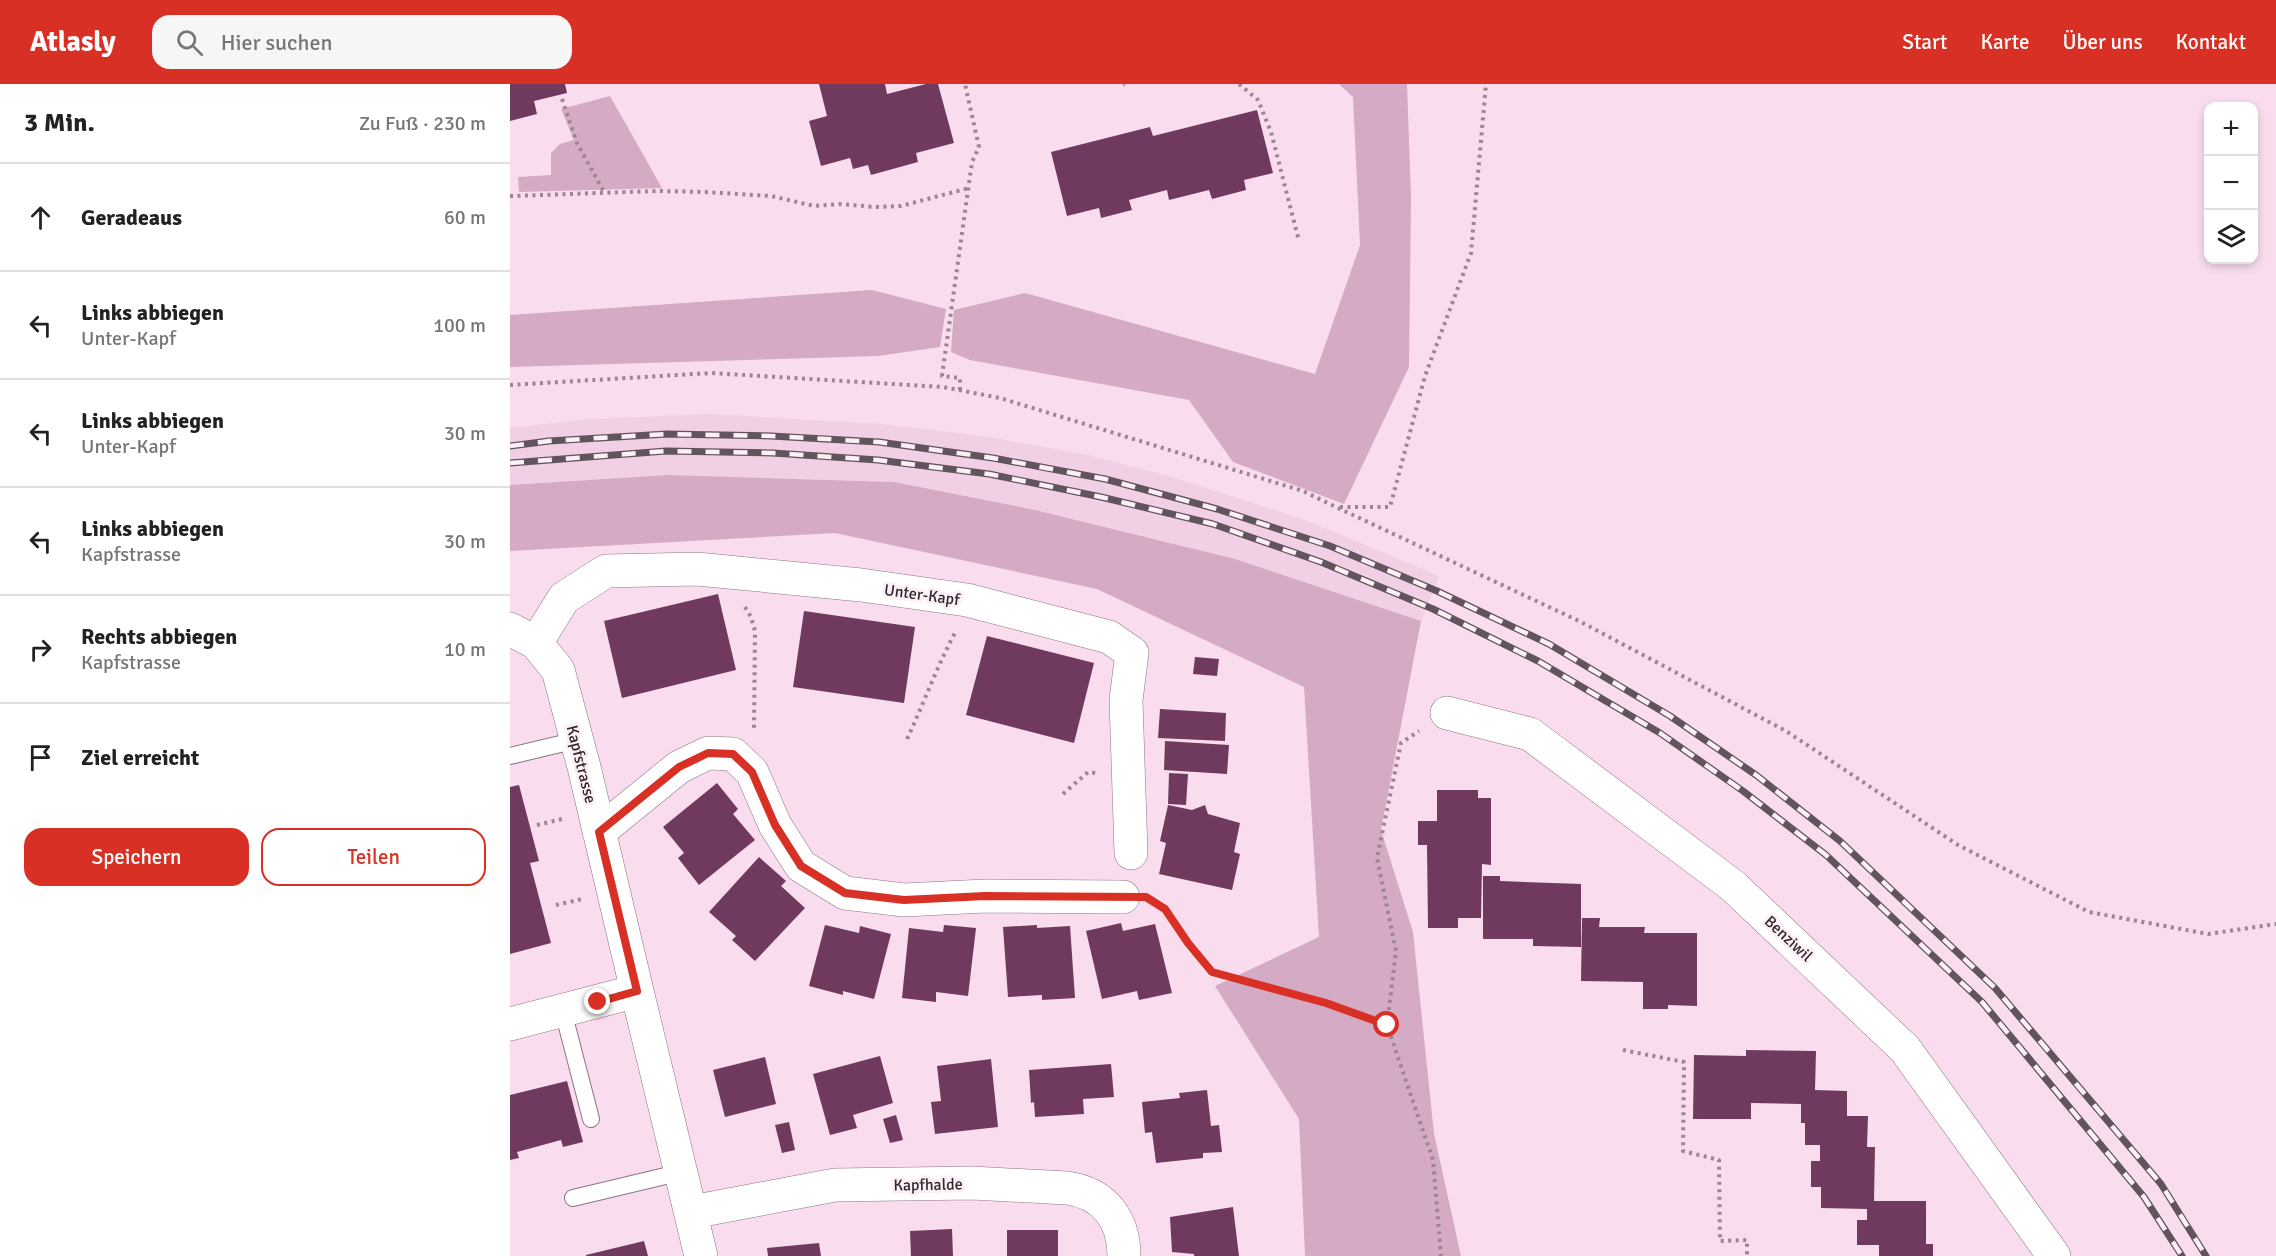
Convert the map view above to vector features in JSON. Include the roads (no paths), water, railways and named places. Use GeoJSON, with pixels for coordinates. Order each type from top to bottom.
{"type":"FeatureCollection","features":[{"type":"Feature","properties":{"kind":"street","name":"Unter-Kapf"},"geometry":{"type":"LineString","coordinates":[[523,636],[564,598],[606,571],[697,569],[860,594],[972,601],[1109,638],[1132,653],[1126,700],[1131,853]]}},
{"type":"Feature","properties":{"kind":"street","name":"Kapfstrasse"},"geometry":{"type":"LineString","coordinates":[[523,636],[558,670],[577,740],[701,1256]]}},
{"type":"Feature","properties":{"kind":"street","name":"Benziwil"},"geometry":{"type":"LineString","coordinates":[[1447,713],[1530,734],[1733,886],[1905,1049],[2054,1256]]}},
{"type":"Feature","properties":{"kind":"street"},"geometry":{"type":"LineString","coordinates":[[599,832],[679,767],[708,753],[733,754],[752,772],[775,825],[801,866],[845,893],[904,900],[985,896],[1123,897]]}},
{"type":"Feature","properties":{"kind":"street"},"geometry":{"type":"LineString","coordinates":[[510,1024],[637,991]]}},
{"type":"Feature","properties":{"kind":"street","name":"Kapfhalde"},"geometry":{"type":"LineString","coordinates":[[692,1212],[835,1185],[972,1183],[1066,1188],[1082,1190],[1104,1204],[1114,1217],[1122,1234],[1124,1256]]}},
{"type":"Feature","properties":{"kind":"lane"},"geometry":{"type":"LineString","coordinates":[[510,756],[577,740]]}},
{"type":"Feature","properties":{"kind":"lane"},"geometry":{"type":"LineString","coordinates":[[562,1011],[591,1119]]}},
{"type":"Feature","properties":{"kind":"lane"},"geometry":{"type":"LineString","coordinates":[[573,1198],[682,1172]]}},
{"type":"Feature","properties":{"kind":"railway"},"geometry":{"type":"LineString","coordinates":[[510,446],[549,441],[667,434],[771,436],[879,442],[993,458],[1105,479],[1217,509],[1330,546],[1437,591],[1549,644],[1670,716],[1756,775],[1840,841],[1995,988],[2161,1184],[2206,1256]]}},
{"type":"Feature","properties":{"kind":"railway"},"geometry":{"type":"LineString","coordinates":[[510,463],[666,451],[773,453],[878,460],[989,474],[1101,497],[1213,524],[1321,562],[1433,609],[1538,661],[1660,733],[1743,791],[1826,855],[1982,1002],[2144,1197],[2182,1256]]}}]}
